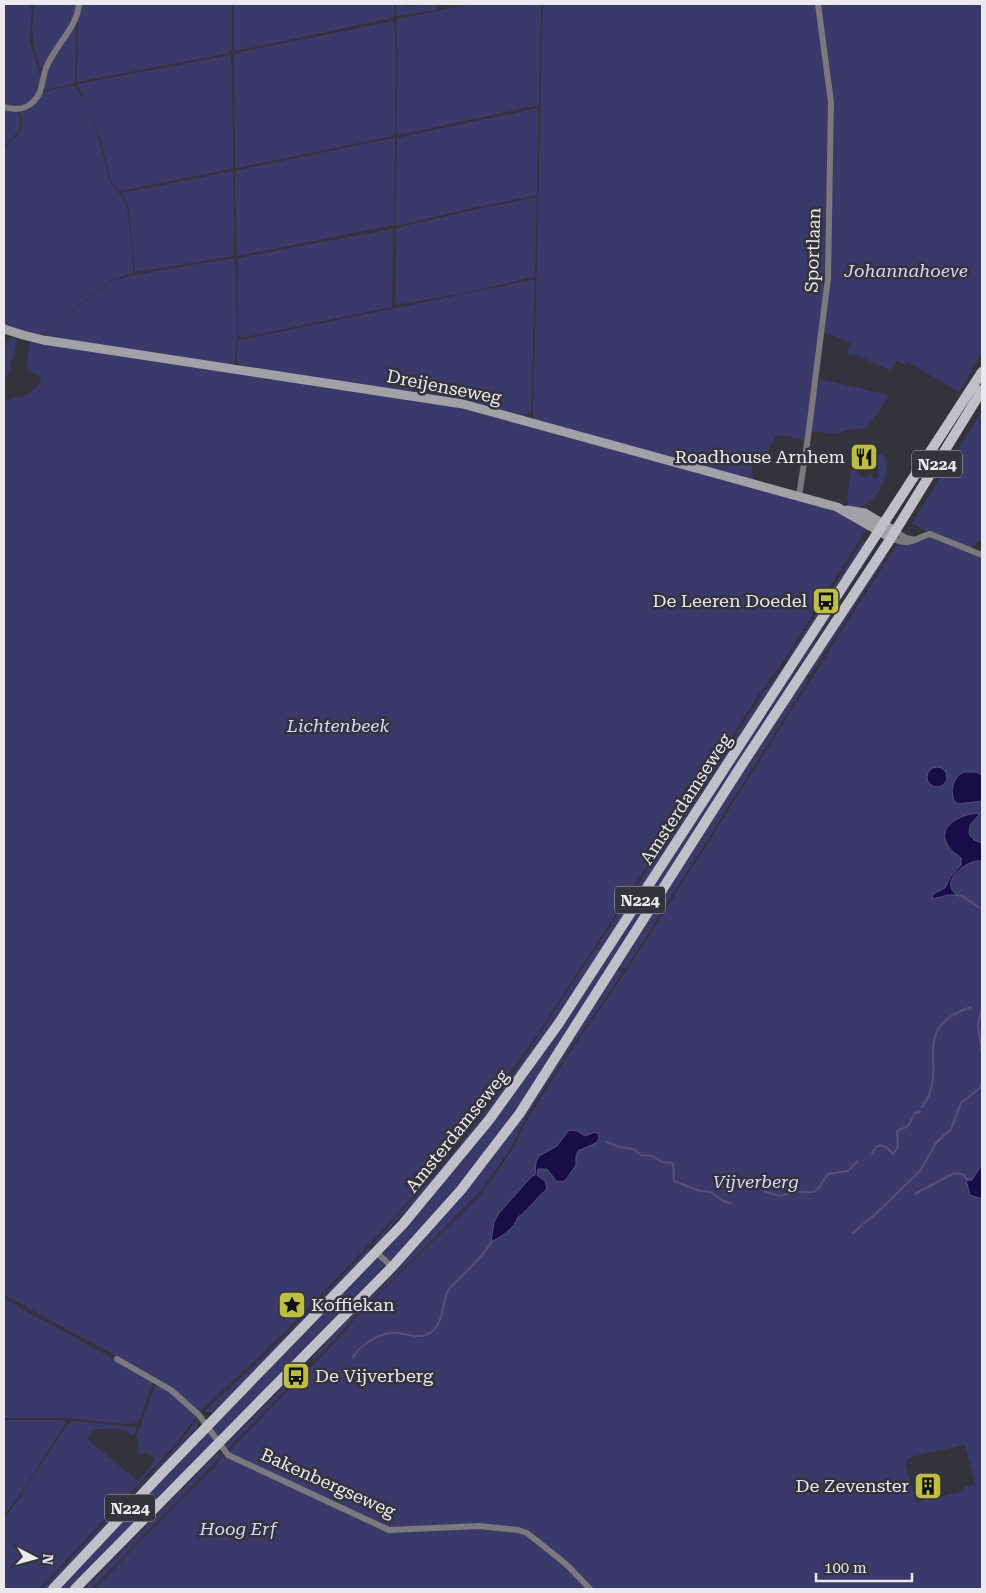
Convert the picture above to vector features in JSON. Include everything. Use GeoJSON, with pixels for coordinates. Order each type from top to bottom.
{"type":"FeatureCollection","features":[{"type":"Feature","properties":{"kind":"main road","name":"Dreijenseweg"},"geometry":{"type":"LineString","coordinates":[[4,329],[31,338],[463,404],[842,509],[865,513],[882,528],[893,534]]}},
{"type":"Feature","properties":{"kind":"main road","name":"Amsterdamseweg"},"geometry":{"type":"LineString","coordinates":[[53,1589],[207,1426],[376,1252],[460,1158],[534,1061],[982,372]]}},
{"type":"Feature","properties":{"kind":"main road","name":"Amsterdamseweg"},"geometry":{"type":"LineString","coordinates":[[75,1589],[392,1267],[461,1190],[520,1113],[741,766],[893,534],[982,390]]}},
{"type":"Feature","properties":{"kind":"street"},"geometry":{"type":"LineString","coordinates":[[4,107],[10,109],[22,108],[34,102],[39,95],[46,68],[77,17],[79,4]]}},
{"type":"Feature","properties":{"kind":"street","name":"Sportlaan"},"geometry":{"type":"LineString","coordinates":[[799,496],[828,278],[832,102],[818,4]]}},
{"type":"Feature","properties":{"kind":"street"},"geometry":{"type":"LineString","coordinates":[[893,534],[902,542],[916,541],[930,534],[982,555]]}},
{"type":"Feature","properties":{"kind":"street"},"geometry":{"type":"LineString","coordinates":[[376,1252],[392,1267]]}},
{"type":"Feature","properties":{"kind":"street","name":"Bakenbergseweg"},"geometry":{"type":"LineString","coordinates":[[117,1359],[171,1390],[199,1415],[228,1455],[389,1530],[479,1526],[518,1530],[527,1533],[568,1566],[590,1589]]}},
{"type":"Feature","properties":{"kind":"green space"},"geometry":{"type":"Polygon","coordinates":[[[4,4],[30,4],[32,14],[29,39],[41,79],[33,101],[21,107],[4,105],[4,4]]]}},
{"type":"Feature","properties":{"kind":"green space"},"geometry":{"type":"Polygon","coordinates":[[[35,4],[78,4],[76,16],[43,69],[40,67],[37,59],[33,36],[35,4]]]}},
{"type":"Feature","properties":{"kind":"green space"},"geometry":{"type":"Polygon","coordinates":[[[80,4],[232,4],[232,50],[230,53],[77,82],[80,4]]]}},
{"type":"Feature","properties":{"kind":"green space"},"geometry":{"type":"Polygon","coordinates":[[[234,4],[394,4],[394,16],[392,18],[236,51],[234,49],[234,4]]]}},
{"type":"Feature","properties":{"kind":"green space"},"geometry":{"type":"Polygon","coordinates":[[[396,4],[405,4],[408,7],[436,4],[437,10],[396,16],[396,4]]]}},
{"type":"Feature","properties":{"kind":"green space"},"geometry":{"type":"Polygon","coordinates":[[[470,4],[541,4],[539,105],[398,135],[396,133],[398,61],[396,21],[398,19],[470,4]]]}},
{"type":"Feature","properties":{"kind":"green space"},"geometry":{"type":"Polygon","coordinates":[[[543,4],[816,4],[828,86],[827,277],[806,440],[780,435],[775,436],[768,451],[756,456],[752,469],[753,481],[534,420],[533,418],[543,4]]]}},
{"type":"Feature","properties":{"kind":"green space","name":"Johannahoeve"},"geometry":{"type":"Polygon","coordinates":[[[819,4],[982,4],[982,352],[959,392],[908,362],[905,365],[896,361],[890,370],[859,356],[847,354],[851,343],[823,332],[831,217],[834,131],[831,77],[819,4]]]}},
{"type":"Feature","properties":{"kind":"green space"},"geometry":{"type":"Polygon","coordinates":[[[394,21],[396,61],[395,134],[393,136],[235,167],[234,55],[236,53],[394,21]]]}},
{"type":"Feature","properties":{"kind":"green space"},"geometry":{"type":"Polygon","coordinates":[[[74,25],[76,25],[75,82],[70,85],[43,90],[47,68],[74,25]]]}},
{"type":"Feature","properties":{"kind":"green space"},"geometry":{"type":"Polygon","coordinates":[[[231,55],[233,167],[231,169],[119,191],[111,181],[101,141],[77,84],[231,55]]]}},
{"type":"Feature","properties":{"kind":"green space"},"geometry":{"type":"Polygon","coordinates":[[[74,85],[85,103],[100,142],[110,182],[126,202],[132,245],[133,273],[111,280],[41,335],[4,326],[4,149],[22,129],[23,124],[20,112],[22,109],[43,92],[74,85]]]}},
{"type":"Feature","properties":{"kind":"green space"},"geometry":{"type":"Polygon","coordinates":[[[538,108],[537,195],[397,226],[395,224],[397,138],[538,108]]]}},
{"type":"Feature","properties":{"kind":"green space"},"geometry":{"type":"Polygon","coordinates":[[[4,109],[18,113],[20,123],[17,131],[4,146],[4,109]]]}},
{"type":"Feature","properties":{"kind":"green space"},"geometry":{"type":"Polygon","coordinates":[[[393,138],[395,140],[394,225],[237,256],[235,173],[238,170],[393,138]]]}},
{"type":"Feature","properties":{"kind":"green space"},"geometry":{"type":"Polygon","coordinates":[[[232,171],[234,256],[135,272],[129,209],[122,193],[232,171]]]}},
{"type":"Feature","properties":{"kind":"green space"},"geometry":{"type":"Polygon","coordinates":[[[537,197],[535,276],[466,293],[395,305],[396,228],[537,197]]]}},
{"type":"Feature","properties":{"kind":"green space"},"geometry":{"type":"Polygon","coordinates":[[[393,230],[392,307],[245,337],[238,336],[238,258],[393,230]]]}},
{"type":"Feature","properties":{"kind":"green space"},"geometry":{"type":"Polygon","coordinates":[[[233,258],[235,261],[237,332],[235,359],[232,366],[47,337],[46,335],[48,330],[111,281],[134,275],[233,258]]]}},
{"type":"Feature","properties":{"kind":"green space"},"geometry":{"type":"Polygon","coordinates":[[[535,280],[531,412],[523,417],[241,367],[237,361],[238,341],[240,339],[535,280]]]}},
{"type":"Feature","properties":{"kind":"green space"},"geometry":{"type":"Polygon","coordinates":[[[10,338],[17,339],[10,372],[4,380],[4,347],[10,338]]]}},
{"type":"Feature","properties":{"kind":"green space","name":"Lichtenbeek"},"geometry":{"type":"Polygon","coordinates":[[[32,341],[462,407],[833,509],[867,528],[784,660],[781,659],[782,663],[759,694],[540,1028],[540,1031],[467,1131],[398,1214],[283,1334],[201,1411],[198,1411],[157,1378],[4,1295],[4,401],[26,395],[41,382],[39,376],[27,367],[29,344],[32,341]]]}},
{"type":"Feature","properties":{"kind":"green space"},"geometry":{"type":"Polygon","coordinates":[[[821,379],[888,395],[888,397],[867,428],[847,430],[836,434],[811,431],[817,385],[821,379]]]}},
{"type":"Feature","properties":{"kind":"green space"},"geometry":{"type":"Polygon","coordinates":[[[982,411],[982,539],[970,548],[927,532],[912,523],[982,411]]]}},
{"type":"Feature","properties":{"kind":"green space"},"geometry":{"type":"Polygon","coordinates":[[[882,453],[887,464],[881,488],[870,501],[863,505],[856,507],[848,506],[847,497],[851,471],[856,468],[857,474],[864,477],[872,474],[874,479],[877,478],[879,474],[876,455],[882,453]]]}},
{"type":"Feature","properties":{"kind":"green space","name":"Vijverberg"},"geometry":{"type":"Polygon","coordinates":[[[931,537],[982,558],[982,1589],[591,1589],[518,1528],[390,1528],[231,1454],[230,1450],[345,1332],[357,1316],[481,1194],[493,1178],[513,1148],[528,1118],[580,1037],[626,972],[890,555],[899,544],[913,544],[931,537]],[[965,1445],[918,1455],[906,1460],[905,1463],[916,1502],[964,1491],[964,1487],[975,1485],[965,1445]]]}},
{"type":"Feature","properties":{"kind":"green space"},"geometry":{"type":"Polygon","coordinates":[[[863,540],[867,543],[836,587],[789,663],[786,661],[863,540]]]}},
{"type":"Feature","properties":{"kind":"green space"},"geometry":{"type":"Polygon","coordinates":[[[873,547],[875,548],[799,669],[796,667],[873,547]]]}},
{"type":"Feature","properties":{"kind":"green space"},"geometry":{"type":"Polygon","coordinates":[[[884,554],[887,556],[810,676],[806,674],[884,554]]]}},
{"type":"Feature","properties":{"kind":"green space"},"geometry":{"type":"Polygon","coordinates":[[[785,664],[788,666],[741,734],[715,777],[525,1067],[435,1181],[396,1221],[377,1246],[372,1245],[438,1171],[520,1064],[761,696],[785,664]]]}},
{"type":"Feature","properties":{"kind":"green space"},"geometry":{"type":"Polygon","coordinates":[[[794,670],[798,672],[517,1111],[458,1188],[392,1262],[388,1260],[382,1251],[462,1159],[794,670]]]}},
{"type":"Feature","properties":{"kind":"green space"},"geometry":{"type":"Polygon","coordinates":[[[804,676],[809,679],[625,970],[618,966],[779,717],[804,676]]]}},
{"type":"Feature","properties":{"kind":"green space"},"geometry":{"type":"Polygon","coordinates":[[[617,969],[623,973],[572,1046],[526,1117],[511,1147],[483,1188],[356,1315],[313,1362],[312,1357],[326,1343],[331,1333],[368,1296],[373,1295],[396,1272],[396,1268],[445,1215],[617,969]]]}},
{"type":"Feature","properties":{"kind":"green space"},"geometry":{"type":"Polygon","coordinates":[[[369,1248],[371,1251],[278,1350],[216,1409],[211,1412],[204,1412],[285,1336],[369,1248]]]}},
{"type":"Feature","properties":{"kind":"green space"},"geometry":{"type":"Polygon","coordinates":[[[376,1257],[386,1267],[219,1438],[212,1429],[376,1257]]]}},
{"type":"Feature","properties":{"kind":"green space"},"geometry":{"type":"Polygon","coordinates":[[[4,1299],[152,1380],[140,1419],[134,1423],[123,1424],[69,1418],[4,1418],[4,1299]]]}},
{"type":"Feature","properties":{"kind":"green space"},"geometry":{"type":"Polygon","coordinates":[[[298,1374],[300,1375],[227,1450],[225,1445],[298,1374]]]}},
{"type":"Feature","properties":{"kind":"green space"},"geometry":{"type":"Polygon","coordinates":[[[156,1383],[163,1386],[196,1416],[177,1443],[39,1589],[4,1589],[4,1519],[67,1425],[73,1421],[135,1427],[137,1430],[133,1436],[126,1431],[105,1428],[94,1429],[87,1439],[138,1481],[156,1459],[146,1452],[141,1454],[138,1452],[137,1444],[139,1441],[136,1437],[156,1383]]]}},
{"type":"Feature","properties":{"kind":"green space"},"geometry":{"type":"Polygon","coordinates":[[[197,1419],[198,1425],[194,1433],[132,1495],[111,1523],[48,1589],[42,1589],[179,1444],[197,1419]]]}},
{"type":"Feature","properties":{"kind":"green space"},"geometry":{"type":"Polygon","coordinates":[[[4,1420],[62,1420],[66,1422],[25,1488],[4,1516],[4,1420]]]}},
{"type":"Feature","properties":{"kind":"green space"},"geometry":{"type":"Polygon","coordinates":[[[209,1431],[216,1440],[70,1589],[58,1589],[209,1431]]]}},
{"type":"Feature","properties":{"kind":"green space"},"geometry":{"type":"Polygon","coordinates":[[[216,1454],[222,1455],[91,1589],[84,1589],[216,1454]]]}},
{"type":"Feature","properties":{"kind":"green space","name":"Hoog Erf"},"geometry":{"type":"Polygon","coordinates":[[[225,1455],[383,1529],[501,1529],[526,1535],[556,1557],[588,1589],[94,1589],[225,1455]]]}},
{"type":"Feature","properties":{"kind":"shaded area"},"geometry":{"type":"Polygon","coordinates":[[[937,767],[944,770],[947,777],[944,784],[937,787],[930,784],[927,777],[930,770],[937,767]]]}},
{"type":"Feature","properties":{"kind":"shaded area"},"geometry":{"type":"Polygon","coordinates":[[[964,772],[977,772],[982,775],[982,801],[959,804],[955,802],[952,794],[953,785],[957,777],[964,772]]]}},
{"type":"Feature","properties":{"kind":"shaded area"},"geometry":{"type":"Polygon","coordinates":[[[978,813],[979,815],[970,825],[969,834],[974,840],[982,843],[982,861],[976,861],[956,872],[951,884],[952,890],[957,895],[932,899],[933,894],[945,888],[951,876],[961,865],[961,858],[950,849],[945,840],[947,828],[957,819],[978,813]]]}},
{"type":"Feature","properties":{"kind":"shaded area"},"geometry":{"type":"Polygon","coordinates":[[[569,1130],[577,1131],[585,1136],[595,1132],[599,1135],[599,1139],[596,1143],[578,1151],[576,1165],[565,1181],[557,1182],[547,1169],[538,1169],[537,1175],[545,1181],[547,1189],[518,1217],[510,1229],[491,1242],[494,1222],[499,1213],[535,1175],[536,1162],[539,1156],[557,1146],[569,1130]]]}},
{"type":"Feature","properties":{"kind":"shaded area"},"geometry":{"type":"Polygon","coordinates":[[[982,1164],[982,1199],[970,1195],[966,1180],[972,1180],[982,1164]]]}},
{"type":"Feature","properties":{"kind":"waterway"},"geometry":{"type":"LineString","coordinates":[[956,895],[962,896],[982,909]]}},
{"type":"Feature","properties":{"kind":"waterway"},"geometry":{"type":"LineString","coordinates":[[981,1006],[978,1025],[982,1054]]}},
{"type":"Feature","properties":{"kind":"waterway"},"geometry":{"type":"LineString","coordinates":[[922,1107],[930,1092],[933,1078],[934,1038],[940,1027],[951,1016],[971,1007]]}},
{"type":"Feature","properties":{"kind":"waterway"},"geometry":{"type":"LineString","coordinates":[[853,1233],[920,1171],[936,1143],[951,1129],[961,1103],[980,1088],[982,1082]]}},
{"type":"Feature","properties":{"kind":"waterway"},"geometry":{"type":"LineString","coordinates":[[872,1153],[880,1145],[886,1147],[893,1154],[898,1147],[897,1131],[908,1126],[915,1113],[920,1112]]}},
{"type":"Feature","properties":{"kind":"waterway"},"geometry":{"type":"LineString","coordinates":[[606,1142],[633,1149],[641,1155],[653,1156],[662,1162],[673,1163],[674,1181],[700,1191],[711,1192],[723,1201],[731,1203]]}},
{"type":"Feature","properties":{"kind":"waterway"},"geometry":{"type":"LineString","coordinates":[[764,1191],[779,1196],[794,1192],[813,1192],[817,1190],[828,1174],[848,1171],[858,1161]]}},
{"type":"Feature","properties":{"kind":"waterway"},"geometry":{"type":"LineString","coordinates":[[915,1194],[954,1173],[962,1174],[968,1180]]}},
{"type":"Feature","properties":{"kind":"waterway"},"geometry":{"type":"LineString","coordinates":[[353,1358],[363,1346],[374,1338],[385,1334],[395,1333],[423,1336],[433,1331],[441,1316],[445,1298],[450,1288],[478,1260],[492,1241]]}},
{"type":"Feature","properties":{"kind":"place","name":"Roadhouse Arnhem"},"geometry":{"type":"Point","coordinates":[864,457]}},
{"type":"Feature","properties":{"kind":"place","name":"De Leeren Doedel"},"geometry":{"type":"Point","coordinates":[826,601]}},
{"type":"Feature","properties":{"kind":"place","name":"Koffiekan"},"geometry":{"type":"Point","coordinates":[292,1305]}},
{"type":"Feature","properties":{"kind":"place","name":"De Vijverberg"},"geometry":{"type":"Point","coordinates":[296,1376]}},
{"type":"Feature","properties":{"kind":"place","name":"De Zevenster"},"geometry":{"type":"Point","coordinates":[928,1486]}}]}
